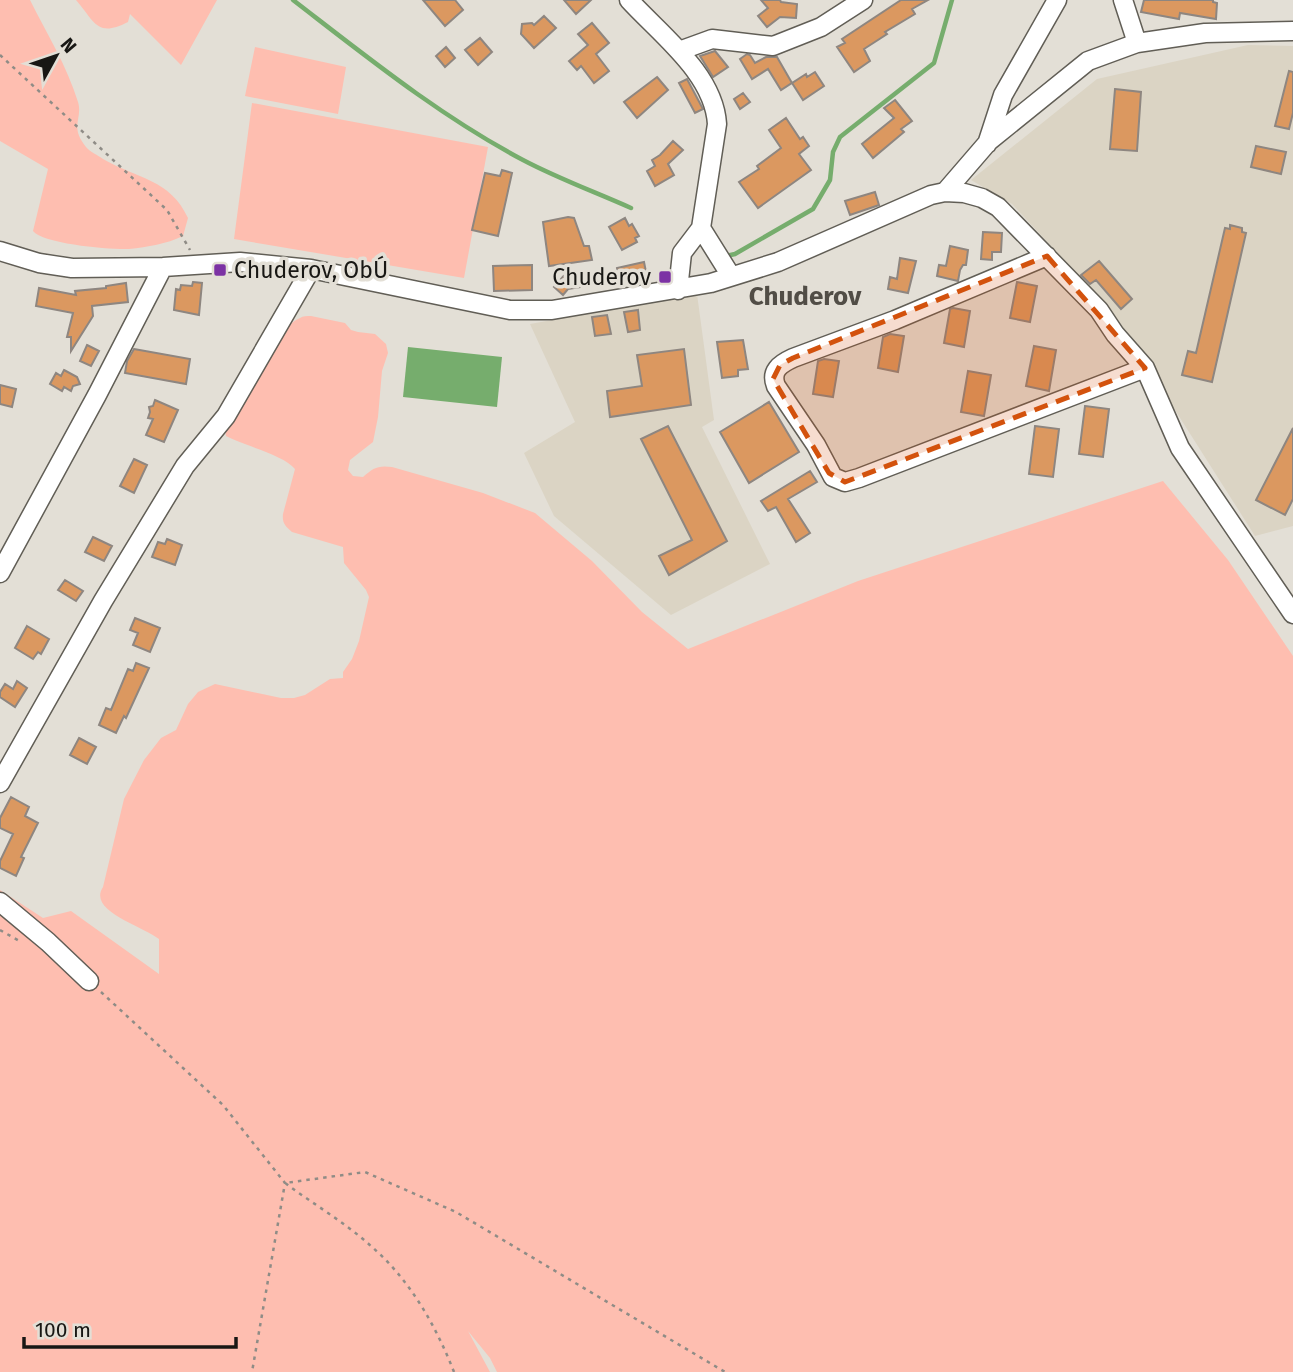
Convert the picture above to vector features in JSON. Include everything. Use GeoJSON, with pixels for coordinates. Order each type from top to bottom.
{"type":"FeatureCollection","features":[{"type":"Feature","properties":{"kind":"street"},"geometry":{"type":"LineString","coordinates":[[629,0],[679,51],[702,80],[716,107],[717,124],[692,240],[678,290]]}},
{"type":"Feature","properties":{"kind":"street"},"geometry":{"type":"LineString","coordinates":[[679,51],[712,39],[773,46],[821,27],[863,0]]}},
{"type":"Feature","properties":{"kind":"street"},"geometry":{"type":"LineString","coordinates":[[987,144],[1003,95],[1057,0]]}},
{"type":"Feature","properties":{"kind":"street"},"geometry":{"type":"LineString","coordinates":[[1123,0],[1137,43]]}},
{"type":"Feature","properties":{"kind":"street"},"geometry":{"type":"LineString","coordinates":[[945,192],[987,144],[1088,61],[1137,43],[1205,33],[1293,31]]}},
{"type":"Feature","properties":{"kind":"street"},"geometry":{"type":"LineString","coordinates":[[0,251],[38,263],[72,268],[163,267],[240,262],[311,269],[510,310],[565,308],[678,290],[728,270],[778,262],[931,195],[945,192],[964,193],[982,198],[998,207],[1099,310],[1115,334],[1145,368],[1180,448],[1293,614]]}},
{"type":"Feature","properties":{"kind":"street"},"geometry":{"type":"LineString","coordinates":[[692,240],[713,247],[728,270]]}},
{"type":"Feature","properties":{"kind":"street"},"geometry":{"type":"LineString","coordinates":[[1047,256],[780,365],[774,372],[776,386],[816,445],[832,477],[845,482],[859,478],[1145,368]]}},
{"type":"Feature","properties":{"kind":"street"},"geometry":{"type":"LineString","coordinates":[[0,573],[163,267]]}},
{"type":"Feature","properties":{"kind":"street"},"geometry":{"type":"LineString","coordinates":[[0,783],[103,601],[185,466],[226,416],[311,269]]}},
{"type":"Feature","properties":{"kind":"street"},"geometry":{"type":"LineString","coordinates":[[0,902],[89,981]]}},
{"type":"Feature","properties":{"kind":"path"},"geometry":{"type":"LineString","coordinates":[[0,55],[167,210],[199,265]]}},
{"type":"Feature","properties":{"kind":"path"},"geometry":{"type":"LineString","coordinates":[[0,930],[22,943]]}},
{"type":"Feature","properties":{"kind":"path"},"geometry":{"type":"LineString","coordinates":[[89,981],[223,1105],[285,1183],[372,1247],[409,1287],[442,1341],[454,1372]]}},
{"type":"Feature","properties":{"kind":"path"},"geometry":{"type":"LineString","coordinates":[[285,1183],[365,1172],[456,1212],[725,1372]]}},
{"type":"Feature","properties":{"kind":"path"},"geometry":{"type":"LineString","coordinates":[[252,1372],[285,1183]]}},
{"type":"Feature","properties":{"kind":"highlighted area"},"geometry":{"type":"Polygon","coordinates":[[[1047,256],[1145,368],[845,482],[829,473],[773,379],[780,365],[793,358],[1047,256]]]}},
{"type":"Feature","properties":{"kind":"shaded area"},"geometry":{"type":"Polygon","coordinates":[[[0,0],[30,0],[62,63],[78,102],[77,128],[81,140],[88,149],[103,159],[152,181],[172,195],[188,218],[183,236],[157,245],[120,249],[63,243],[39,236],[33,231],[48,169],[0,141],[0,0]]]}},
{"type":"Feature","properties":{"kind":"shaded area"},"geometry":{"type":"Polygon","coordinates":[[[76,0],[217,0],[181,65],[130,14],[128,22],[118,27],[103,28],[93,21],[76,0]]]}},
{"type":"Feature","properties":{"kind":"shaded area"},"geometry":{"type":"Polygon","coordinates":[[[1248,45],[1293,46],[1293,526],[1255,536],[1114,314],[1012,204],[971,180],[1097,79],[1248,45]]]}},
{"type":"Feature","properties":{"kind":"shaded area"},"geometry":{"type":"Polygon","coordinates":[[[255,47],[346,67],[338,114],[245,96],[255,47]]]}},
{"type":"Feature","properties":{"kind":"shaded area"},"geometry":{"type":"Polygon","coordinates":[[[252,103],[488,147],[464,278],[234,239],[252,103]]]}},
{"type":"Feature","properties":{"kind":"shaded area"},"geometry":{"type":"Polygon","coordinates":[[[697,294],[714,420],[702,427],[770,564],[671,615],[554,516],[524,453],[575,422],[530,324],[697,294]]]}},
{"type":"Feature","properties":{"kind":"shaded area"},"geometry":{"type":"Polygon","coordinates":[[[311,316],[345,323],[351,330],[358,332],[375,334],[386,344],[388,353],[382,371],[373,442],[350,460],[348,470],[353,476],[363,477],[376,468],[392,467],[483,493],[535,513],[592,561],[642,612],[688,649],[858,581],[1163,481],[1228,560],[1293,656],[1293,1372],[497,1372],[490,1358],[468,1331],[490,1372],[0,1372],[0,890],[43,918],[71,911],[159,974],[159,939],[109,911],[100,896],[124,799],[144,760],[161,738],[176,730],[188,704],[198,692],[215,684],[281,698],[305,695],[330,679],[343,678],[343,672],[359,641],[369,597],[344,563],[343,547],[292,532],[284,522],[283,514],[295,469],[273,455],[226,436],[224,422],[269,349],[290,324],[302,317],[311,316]]]}},
{"type":"Feature","properties":{"kind":"shaded area"},"geometry":{"type":"Polygon","coordinates":[[[408,347],[502,357],[497,407],[403,397],[408,347]]]}},
{"type":"Feature","properties":{"kind":"building"},"geometry":{"type":"Polygon","coordinates":[[[423,0],[455,0],[463,10],[445,26],[423,0]]]}},
{"type":"Feature","properties":{"kind":"building"},"geometry":{"type":"Polygon","coordinates":[[[564,0],[591,0],[576,14],[564,0]]]}},
{"type":"Feature","properties":{"kind":"building"},"geometry":{"type":"Polygon","coordinates":[[[761,0],[797,4],[796,18],[780,17],[767,27],[758,16],[768,8],[761,0]]]}},
{"type":"Feature","properties":{"kind":"building"},"geometry":{"type":"Polygon","coordinates":[[[901,0],[928,0],[912,9],[915,14],[885,32],[887,34],[864,49],[870,61],[854,72],[837,47],[845,43],[842,39],[901,0]]]}},
{"type":"Feature","properties":{"kind":"building"},"geometry":{"type":"Polygon","coordinates":[[[1144,0],[1213,0],[1217,3],[1216,19],[1180,13],[1179,19],[1141,12],[1144,0]]]}},
{"type":"Feature","properties":{"kind":"building"},"geometry":{"type":"Polygon","coordinates":[[[544,16],[556,28],[534,48],[521,34],[522,24],[534,25],[544,16]]]}},
{"type":"Feature","properties":{"kind":"building"},"geometry":{"type":"Polygon","coordinates":[[[592,23],[609,43],[596,54],[609,71],[594,83],[581,66],[577,70],[569,61],[588,45],[578,34],[592,23]]]}},
{"type":"Feature","properties":{"kind":"building"},"geometry":{"type":"Polygon","coordinates":[[[480,38],[492,52],[478,65],[465,50],[480,38]]]}},
{"type":"Feature","properties":{"kind":"building"},"geometry":{"type":"Polygon","coordinates":[[[446,47],[455,58],[445,67],[436,56],[446,47]]]}},
{"type":"Feature","properties":{"kind":"building"},"geometry":{"type":"Polygon","coordinates":[[[715,51],[728,67],[713,77],[700,56],[715,51]]]}},
{"type":"Feature","properties":{"kind":"building"},"geometry":{"type":"Polygon","coordinates":[[[747,54],[755,63],[766,57],[777,57],[792,83],[781,90],[768,69],[752,79],[740,59],[747,54]]]}},
{"type":"Feature","properties":{"kind":"building"},"geometry":{"type":"Polygon","coordinates":[[[1289,71],[1293,72],[1293,113],[1289,129],[1275,126],[1289,71]]]}},
{"type":"Feature","properties":{"kind":"building"},"geometry":{"type":"Polygon","coordinates":[[[815,72],[824,86],[803,100],[792,83],[815,72]]]}},
{"type":"Feature","properties":{"kind":"building"},"geometry":{"type":"Polygon","coordinates":[[[657,77],[668,90],[637,118],[624,102],[657,77]]]}},
{"type":"Feature","properties":{"kind":"building"},"geometry":{"type":"Polygon","coordinates":[[[687,79],[703,109],[695,113],[679,83],[687,79]]]}},
{"type":"Feature","properties":{"kind":"building"},"geometry":{"type":"Polygon","coordinates":[[[1115,89],[1141,92],[1137,151],[1110,149],[1115,89]]]}},
{"type":"Feature","properties":{"kind":"building"},"geometry":{"type":"Polygon","coordinates":[[[743,93],[750,102],[740,109],[734,99],[743,93]]]}},
{"type":"Feature","properties":{"kind":"building"},"geometry":{"type":"Polygon","coordinates":[[[895,100],[912,121],[901,129],[904,132],[873,158],[862,144],[894,118],[884,108],[895,100]]]}},
{"type":"Feature","properties":{"kind":"building"},"geometry":{"type":"Polygon","coordinates":[[[786,118],[800,139],[803,137],[809,146],[799,154],[811,170],[758,208],[739,182],[759,169],[757,166],[781,148],[769,130],[786,118]]]}},
{"type":"Feature","properties":{"kind":"building"},"geometry":{"type":"Polygon","coordinates":[[[673,141],[683,150],[668,164],[674,175],[655,186],[647,171],[655,166],[652,160],[673,141]]]}},
{"type":"Feature","properties":{"kind":"building"},"geometry":{"type":"Polygon","coordinates":[[[1256,146],[1286,152],[1281,174],[1251,167],[1256,146]]]}},
{"type":"Feature","properties":{"kind":"building"},"geometry":{"type":"Polygon","coordinates":[[[502,170],[512,173],[498,236],[472,230],[485,173],[500,176],[502,170]]]}},
{"type":"Feature","properties":{"kind":"building"},"geometry":{"type":"Polygon","coordinates":[[[875,192],[879,205],[850,215],[845,201],[875,192]]]}},
{"type":"Feature","properties":{"kind":"building"},"geometry":{"type":"Polygon","coordinates":[[[574,218],[584,246],[589,246],[592,260],[549,266],[543,222],[574,218]]]}},
{"type":"Feature","properties":{"kind":"building"},"geometry":{"type":"Polygon","coordinates":[[[625,218],[639,236],[635,238],[637,242],[622,250],[609,227],[625,218]]]}},
{"type":"Feature","properties":{"kind":"building"},"geometry":{"type":"Polygon","coordinates":[[[1230,225],[1242,228],[1242,232],[1246,233],[1212,382],[1182,375],[1188,351],[1196,353],[1225,228],[1230,229],[1230,225]]]}},
{"type":"Feature","properties":{"kind":"building"},"geometry":{"type":"Polygon","coordinates":[[[983,232],[1002,233],[1001,252],[992,252],[992,260],[981,259],[983,232]]]}},
{"type":"Feature","properties":{"kind":"building"},"geometry":{"type":"Polygon","coordinates":[[[950,246],[968,250],[966,265],[960,270],[958,281],[937,276],[939,265],[946,266],[950,246]]]}},
{"type":"Feature","properties":{"kind":"building"},"geometry":{"type":"Polygon","coordinates":[[[900,258],[916,261],[908,293],[888,289],[890,277],[897,279],[900,258]]]}},
{"type":"Feature","properties":{"kind":"building"},"geometry":{"type":"Polygon","coordinates":[[[1099,261],[1132,299],[1121,309],[1096,280],[1090,284],[1081,275],[1099,261]]]}},
{"type":"Feature","properties":{"kind":"building"},"geometry":{"type":"Polygon","coordinates":[[[644,262],[647,277],[619,282],[617,268],[644,262]]]}},
{"type":"Feature","properties":{"kind":"building"},"geometry":{"type":"Polygon","coordinates":[[[532,265],[532,290],[494,291],[493,266],[532,265]]]}},
{"type":"Feature","properties":{"kind":"building"},"geometry":{"type":"Polygon","coordinates":[[[568,271],[570,277],[580,275],[581,287],[568,289],[563,295],[554,287],[568,271]]]}},
{"type":"Feature","properties":{"kind":"building"},"geometry":{"type":"Polygon","coordinates":[[[193,282],[202,283],[199,315],[174,310],[176,289],[180,290],[181,285],[192,286],[193,282]]]}},
{"type":"Feature","properties":{"kind":"building"},"geometry":{"type":"Polygon","coordinates":[[[1017,282],[1037,286],[1030,322],[1010,318],[1017,282]]]}},
{"type":"Feature","properties":{"kind":"building"},"geometry":{"type":"Polygon","coordinates":[[[126,283],[128,302],[92,306],[93,316],[71,351],[71,337],[67,337],[73,313],[36,306],[39,288],[76,295],[75,291],[126,283]]]}},
{"type":"Feature","properties":{"kind":"building"},"geometry":{"type":"Polygon","coordinates":[[[950,309],[970,311],[964,347],[944,343],[950,309]]]}},
{"type":"Feature","properties":{"kind":"building"},"geometry":{"type":"Polygon","coordinates":[[[638,310],[640,330],[628,332],[624,312],[638,310]]]}},
{"type":"Feature","properties":{"kind":"building"},"geometry":{"type":"Polygon","coordinates":[[[607,315],[611,334],[595,336],[592,317],[607,315]]]}},
{"type":"Feature","properties":{"kind":"building"},"geometry":{"type":"Polygon","coordinates":[[[890,334],[904,336],[898,372],[878,368],[883,337],[890,334]]]}},
{"type":"Feature","properties":{"kind":"building"},"geometry":{"type":"Polygon","coordinates":[[[743,340],[748,369],[738,370],[738,376],[722,378],[717,342],[743,340]]]}},
{"type":"Feature","properties":{"kind":"building"},"geometry":{"type":"Polygon","coordinates":[[[87,345],[99,351],[91,366],[80,361],[87,345]]]}},
{"type":"Feature","properties":{"kind":"building"},"geometry":{"type":"Polygon","coordinates":[[[1034,346],[1056,350],[1049,391],[1026,386],[1034,346]]]}},
{"type":"Feature","properties":{"kind":"building"},"geometry":{"type":"Polygon","coordinates":[[[134,349],[190,359],[186,384],[125,373],[127,361],[134,349]]]}},
{"type":"Feature","properties":{"kind":"building"},"geometry":{"type":"Polygon","coordinates":[[[684,349],[691,405],[610,417],[607,391],[642,386],[637,355],[684,349]]]}},
{"type":"Feature","properties":{"kind":"building"},"geometry":{"type":"Polygon","coordinates":[[[818,361],[839,361],[833,397],[813,394],[818,361]]]}},
{"type":"Feature","properties":{"kind":"building"},"geometry":{"type":"Polygon","coordinates":[[[64,370],[77,377],[80,384],[73,386],[71,391],[64,387],[62,391],[50,384],[56,373],[61,376],[64,370]]]}},
{"type":"Feature","properties":{"kind":"building"},"geometry":{"type":"Polygon","coordinates":[[[968,371],[991,375],[984,416],[961,412],[968,371]]]}},
{"type":"Feature","properties":{"kind":"building"},"geometry":{"type":"Polygon","coordinates":[[[0,385],[16,389],[12,407],[0,404],[0,385]]]}},
{"type":"Feature","properties":{"kind":"building"},"geometry":{"type":"Polygon","coordinates":[[[155,400],[178,410],[164,442],[146,435],[153,419],[148,418],[149,407],[153,406],[155,400]]]}},
{"type":"Feature","properties":{"kind":"building"},"geometry":{"type":"Polygon","coordinates":[[[769,402],[799,452],[749,483],[720,432],[769,402]]]}},
{"type":"Feature","properties":{"kind":"building"},"geometry":{"type":"Polygon","coordinates":[[[1085,406],[1109,409],[1103,457],[1079,454],[1085,406]]]}},
{"type":"Feature","properties":{"kind":"building"},"geometry":{"type":"Polygon","coordinates":[[[668,426],[727,541],[669,575],[659,556],[692,540],[641,439],[668,426]]]}},
{"type":"Feature","properties":{"kind":"building"},"geometry":{"type":"Polygon","coordinates":[[[1035,426],[1059,429],[1053,477],[1029,474],[1035,426]]]}},
{"type":"Feature","properties":{"kind":"building"},"geometry":{"type":"Polygon","coordinates":[[[1293,428],[1293,499],[1285,515],[1256,500],[1293,428]]]}},
{"type":"Feature","properties":{"kind":"building"},"geometry":{"type":"Polygon","coordinates":[[[134,459],[147,465],[134,493],[120,486],[134,459]]]}},
{"type":"Feature","properties":{"kind":"building"},"geometry":{"type":"Polygon","coordinates":[[[810,471],[817,482],[788,499],[810,533],[796,542],[776,507],[768,511],[761,501],[810,471]]]}},
{"type":"Feature","properties":{"kind":"building"},"geometry":{"type":"Polygon","coordinates":[[[93,537],[112,546],[104,561],[85,552],[93,537]]]}},
{"type":"Feature","properties":{"kind":"building"},"geometry":{"type":"Polygon","coordinates":[[[167,539],[182,545],[175,565],[152,557],[158,542],[165,544],[167,539]]]}},
{"type":"Feature","properties":{"kind":"building"},"geometry":{"type":"Polygon","coordinates":[[[65,580],[83,591],[76,601],[58,590],[65,580]]]}},
{"type":"Feature","properties":{"kind":"building"},"geometry":{"type":"Polygon","coordinates":[[[135,618],[160,628],[150,652],[133,645],[138,633],[130,630],[135,618]]]}},
{"type":"Feature","properties":{"kind":"building"},"geometry":{"type":"Polygon","coordinates":[[[27,626],[49,639],[41,654],[38,652],[33,659],[15,648],[27,626]]]}},
{"type":"Feature","properties":{"kind":"building"},"geometry":{"type":"Polygon","coordinates":[[[136,663],[149,668],[126,718],[124,716],[116,733],[99,725],[106,708],[111,710],[128,669],[133,671],[136,663]]]}},
{"type":"Feature","properties":{"kind":"building"},"geometry":{"type":"Polygon","coordinates":[[[17,681],[27,688],[15,707],[0,697],[0,692],[5,684],[13,689],[17,681]]]}},
{"type":"Feature","properties":{"kind":"building"},"geometry":{"type":"Polygon","coordinates":[[[79,738],[96,747],[87,764],[70,755],[79,738]]]}},
{"type":"Feature","properties":{"kind":"building"},"geometry":{"type":"Polygon","coordinates":[[[11,797],[29,807],[25,816],[38,823],[21,857],[24,858],[16,876],[0,868],[0,861],[13,834],[0,828],[0,818],[11,797]]]}},
{"type":"Feature","properties":{"kind":"waterway"},"geometry":{"type":"LineString","coordinates":[[293,0],[405,85],[492,143],[536,167],[631,208]]}},
{"type":"Feature","properties":{"kind":"waterway"},"geometry":{"type":"LineString","coordinates":[[726,256],[735,254],[813,209],[830,180],[833,152],[840,137],[934,63],[952,0]]}},
{"type":"Feature","properties":{"kind":"place","name":"Chuderov, ObÚ"},"geometry":{"type":"Point","coordinates":[220,270]}},
{"type":"Feature","properties":{"kind":"place","name":"Chuderov"},"geometry":{"type":"Point","coordinates":[665,277]}},
{"type":"Feature","properties":{"kind":"district","name":"Chuderov"},"geometry":{"type":"Point","coordinates":[805,296]}}]}
